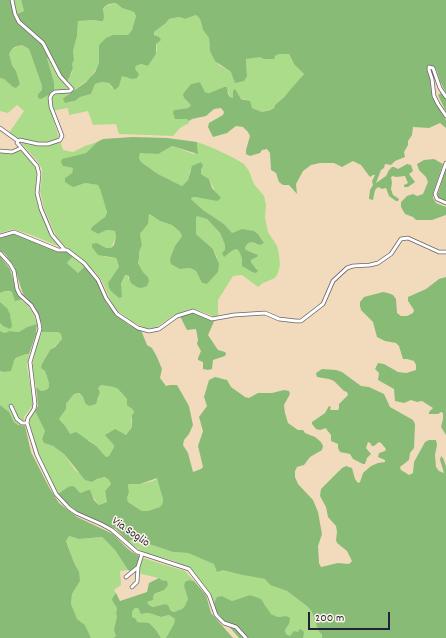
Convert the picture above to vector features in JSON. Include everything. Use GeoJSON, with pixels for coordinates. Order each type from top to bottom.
{"type":"FeatureCollection","features":[{"type":"Feature","properties":{"kind":"street"},"geometry":{"type":"LineString","coordinates":[[0,128],[18,140],[38,144],[48,144],[60,140],[62,136],[51,107],[50,98],[55,92],[70,91],[72,89],[60,76],[43,43],[19,22],[15,14],[12,0]]}},
{"type":"Feature","properties":{"kind":"street"},"geometry":{"type":"LineString","coordinates":[[446,97],[440,88],[433,68],[430,67],[429,70],[432,79],[434,96],[446,116]]}},
{"type":"Feature","properties":{"kind":"street"},"geometry":{"type":"LineString","coordinates":[[18,140],[17,142],[21,148],[31,158],[38,169],[39,177],[37,193],[41,209],[52,235],[64,249],[74,255],[98,280],[106,298],[117,314],[142,329],[149,331],[157,330],[177,316],[190,311],[198,312],[209,318],[265,313],[282,319],[301,321],[323,304],[333,281],[349,267],[356,265],[370,265],[378,262],[391,254],[399,241],[404,238],[408,238],[439,252],[446,252]]}},
{"type":"Feature","properties":{"kind":"street"},"geometry":{"type":"LineString","coordinates":[[0,151],[12,152],[21,148]]}},
{"type":"Feature","properties":{"kind":"street"},"geometry":{"type":"LineString","coordinates":[[446,163],[435,194],[437,199],[446,203]]}},
{"type":"Feature","properties":{"kind":"street"},"geometry":{"type":"LineString","coordinates":[[0,236],[14,232],[58,250],[62,251],[64,249]]}},
{"type":"Feature","properties":{"kind":"street"},"geometry":{"type":"LineString","coordinates":[[0,253],[14,271],[17,289],[20,295],[31,305],[40,329],[30,362],[35,404],[27,423],[22,423],[17,419],[11,406]]}},
{"type":"Feature","properties":{"kind":"street","name":"Via Soglio"},"geometry":{"type":"LineString","coordinates":[[27,423],[33,443],[51,485],[62,502],[76,513],[112,530],[130,547],[142,554],[189,569],[209,595],[216,615],[224,623],[236,627],[246,638]]}},
{"type":"Feature","properties":{"kind":"street"},"geometry":{"type":"LineString","coordinates":[[132,587],[137,582],[138,567],[142,554]]}},
{"type":"Feature","properties":{"kind":"street"},"geometry":{"type":"LineString","coordinates":[[126,577],[138,567]]}},
{"type":"Feature","properties":{"kind":"green space"},"geometry":{"type":"Polygon","coordinates":[[[0,0],[11,0],[14,14],[17,14],[24,11],[21,0],[446,0],[446,93],[434,66],[428,67],[427,70],[430,75],[431,90],[437,106],[446,120],[446,128],[440,123],[429,128],[413,127],[412,135],[404,152],[405,157],[395,161],[391,165],[385,164],[384,168],[381,170],[376,183],[386,176],[392,167],[398,169],[407,164],[411,165],[413,171],[409,174],[415,182],[408,187],[404,187],[404,185],[408,183],[405,176],[391,177],[391,189],[393,195],[399,199],[398,201],[389,196],[386,188],[382,189],[378,187],[375,190],[373,200],[369,199],[370,190],[373,185],[372,181],[375,175],[370,177],[361,165],[353,161],[342,167],[334,163],[320,163],[311,165],[303,171],[296,184],[297,194],[289,185],[283,185],[279,182],[276,173],[271,170],[270,153],[267,149],[250,156],[246,154],[250,136],[243,127],[236,126],[227,133],[213,137],[208,127],[209,123],[223,115],[224,112],[221,108],[214,109],[206,116],[189,121],[187,119],[175,119],[173,113],[174,110],[188,108],[191,105],[184,98],[183,94],[191,84],[200,82],[205,92],[209,93],[227,87],[230,97],[233,98],[233,91],[235,89],[241,99],[250,101],[252,108],[262,112],[274,108],[275,105],[304,74],[294,64],[289,54],[279,54],[275,56],[274,59],[264,59],[260,57],[246,59],[247,76],[244,81],[235,83],[231,72],[215,61],[210,51],[209,38],[203,30],[200,19],[196,15],[185,19],[180,17],[169,19],[154,32],[154,35],[159,37],[161,40],[156,44],[156,54],[148,66],[141,64],[136,66],[135,69],[139,74],[137,78],[132,79],[122,76],[119,86],[115,90],[109,83],[102,82],[95,84],[91,94],[80,97],[75,101],[65,103],[63,99],[86,82],[95,72],[99,63],[99,45],[106,38],[113,35],[128,35],[132,30],[136,16],[134,12],[122,8],[116,3],[109,4],[103,9],[103,21],[78,21],[77,36],[73,51],[73,68],[66,82],[51,60],[47,58],[54,83],[54,92],[41,99],[38,98],[38,94],[42,90],[42,86],[29,49],[22,45],[12,49],[9,54],[20,84],[16,88],[4,79],[0,78],[0,0]]]}},
{"type":"Feature","properties":{"kind":"green space"},"geometry":{"type":"Polygon","coordinates":[[[11,0],[21,0],[24,11],[14,14],[11,0]]]}},
{"type":"Feature","properties":{"kind":"green space"},"geometry":{"type":"Polygon","coordinates":[[[116,3],[122,8],[134,12],[136,16],[132,30],[128,35],[113,35],[99,51],[99,64],[90,78],[65,97],[68,103],[75,101],[80,97],[91,94],[95,84],[102,82],[109,83],[112,88],[121,80],[122,75],[128,78],[136,66],[141,64],[148,66],[156,54],[157,49],[154,32],[169,19],[180,17],[185,19],[196,15],[200,19],[203,30],[209,38],[209,44],[219,65],[231,72],[247,76],[246,59],[252,57],[289,54],[292,61],[304,74],[295,86],[275,105],[274,108],[262,112],[252,108],[245,99],[239,98],[238,94],[234,93],[233,98],[230,97],[227,88],[224,87],[209,93],[205,92],[200,82],[191,84],[184,98],[191,105],[188,108],[174,110],[178,119],[187,119],[189,123],[180,128],[173,136],[119,134],[116,124],[93,125],[88,111],[69,115],[68,108],[51,111],[59,138],[52,141],[44,143],[34,142],[17,138],[9,133],[24,111],[17,105],[8,113],[0,111],[0,78],[4,79],[13,87],[20,84],[16,71],[10,61],[9,54],[12,49],[22,45],[29,49],[42,86],[42,90],[38,94],[54,87],[47,58],[71,75],[78,21],[99,21],[105,6],[116,3]]]}},
{"type":"Feature","properties":{"kind":"green space"},"geometry":{"type":"Polygon","coordinates":[[[441,93],[446,99],[446,112],[438,95],[441,93]]]}},
{"type":"Feature","properties":{"kind":"green space"},"geometry":{"type":"Polygon","coordinates":[[[133,137],[167,138],[197,142],[198,154],[172,146],[158,154],[140,153],[139,158],[141,162],[158,174],[182,186],[188,180],[192,166],[201,162],[203,166],[201,169],[201,174],[209,179],[212,188],[221,198],[217,201],[195,197],[191,198],[203,210],[224,224],[232,233],[242,229],[254,231],[258,234],[264,243],[260,245],[251,242],[247,244],[245,248],[246,250],[258,255],[251,260],[258,271],[256,273],[242,266],[242,259],[237,249],[233,250],[224,257],[222,253],[225,250],[225,245],[220,233],[207,219],[197,216],[196,234],[213,249],[219,264],[218,272],[207,284],[202,283],[196,271],[190,268],[180,269],[171,264],[170,259],[175,246],[182,236],[180,232],[172,225],[160,221],[149,214],[148,224],[140,234],[142,245],[139,252],[138,263],[148,277],[149,281],[147,286],[141,288],[137,287],[131,283],[128,275],[125,275],[121,284],[122,297],[119,298],[112,292],[108,283],[119,267],[117,260],[116,258],[98,255],[92,247],[92,244],[97,243],[106,248],[111,248],[114,245],[116,237],[115,231],[107,230],[98,234],[91,230],[92,227],[105,217],[107,212],[100,189],[98,185],[85,183],[73,187],[65,182],[65,178],[72,173],[73,168],[63,166],[61,162],[62,159],[86,153],[97,142],[103,139],[133,137]]]}},
{"type":"Feature","properties":{"kind":"green space"},"geometry":{"type":"Polygon","coordinates":[[[60,141],[63,150],[73,152],[97,142],[86,153],[71,157],[63,166],[73,168],[72,173],[66,177],[76,185],[85,183],[98,185],[100,189],[107,211],[105,217],[93,231],[98,234],[107,230],[115,231],[116,237],[111,248],[106,248],[97,243],[105,257],[116,258],[117,260],[119,267],[109,288],[119,298],[121,285],[125,275],[128,275],[128,279],[148,277],[138,263],[139,252],[142,244],[140,234],[148,224],[148,214],[160,221],[172,225],[180,232],[182,236],[175,246],[180,269],[190,268],[196,271],[202,283],[207,284],[218,272],[217,257],[213,249],[196,234],[197,215],[207,219],[220,233],[225,245],[225,250],[230,253],[233,249],[237,249],[240,253],[244,267],[252,272],[257,269],[251,262],[251,260],[257,257],[256,254],[246,250],[245,248],[247,244],[251,242],[255,244],[264,243],[258,234],[256,232],[240,230],[232,233],[224,224],[203,210],[192,200],[191,198],[195,197],[215,200],[217,195],[209,179],[201,174],[201,169],[190,170],[188,180],[182,186],[158,174],[141,162],[139,158],[140,153],[153,154],[163,151],[169,146],[194,154],[198,151],[197,142],[213,148],[244,164],[249,171],[254,184],[264,196],[266,205],[265,218],[268,232],[277,246],[279,255],[280,265],[275,278],[258,287],[242,275],[233,276],[218,300],[218,316],[213,316],[190,309],[174,315],[155,328],[145,328],[131,321],[114,306],[102,281],[95,272],[65,246],[56,236],[44,209],[40,191],[42,169],[38,162],[21,143],[44,146],[60,141]]]}},
{"type":"Feature","properties":{"kind":"green space"},"geometry":{"type":"Polygon","coordinates":[[[22,151],[37,170],[35,191],[37,203],[50,236],[60,247],[13,229],[0,233],[0,152],[22,151]]]}},
{"type":"Feature","properties":{"kind":"green space"},"geometry":{"type":"Polygon","coordinates":[[[434,159],[443,164],[433,193],[433,198],[436,203],[446,207],[446,215],[432,220],[416,220],[405,214],[401,207],[401,202],[407,196],[413,194],[417,196],[423,194],[428,182],[426,177],[419,170],[417,164],[424,160],[434,159]]]}},
{"type":"Feature","properties":{"kind":"green space"},"geometry":{"type":"Polygon","coordinates":[[[446,168],[446,203],[437,197],[446,168]]]}},
{"type":"Feature","properties":{"kind":"green space"},"geometry":{"type":"Polygon","coordinates":[[[13,234],[32,240],[59,252],[67,252],[74,255],[67,263],[78,273],[85,266],[96,279],[106,302],[115,314],[129,325],[141,330],[147,345],[152,348],[162,369],[160,378],[166,386],[177,385],[189,406],[193,425],[189,434],[184,440],[183,445],[188,453],[193,472],[203,467],[198,446],[203,431],[199,417],[207,406],[204,397],[209,380],[215,377],[227,380],[231,387],[245,397],[249,398],[258,393],[272,393],[284,390],[289,391],[290,394],[284,405],[288,423],[298,430],[303,430],[305,433],[315,437],[323,446],[322,450],[310,457],[304,465],[297,467],[295,471],[295,477],[298,484],[313,500],[318,512],[322,534],[318,546],[319,563],[321,567],[338,563],[349,564],[352,561],[347,551],[337,543],[336,526],[328,517],[326,507],[320,496],[321,489],[342,468],[346,466],[352,468],[355,479],[358,483],[360,482],[363,473],[371,466],[385,462],[385,460],[378,457],[379,453],[385,451],[386,449],[379,442],[372,446],[368,442],[366,448],[371,454],[367,458],[365,464],[363,464],[353,459],[350,454],[340,452],[338,444],[331,441],[331,435],[326,428],[320,430],[316,429],[312,422],[325,413],[329,406],[331,407],[331,410],[338,410],[339,404],[348,395],[347,392],[334,381],[317,377],[316,373],[322,369],[342,372],[361,386],[369,387],[384,394],[390,407],[413,420],[415,424],[414,448],[410,453],[409,460],[400,467],[401,470],[409,475],[413,473],[414,462],[425,442],[429,440],[436,440],[436,467],[439,471],[444,473],[440,460],[441,456],[446,466],[446,638],[322,638],[312,612],[308,607],[287,591],[270,585],[265,579],[223,570],[217,572],[214,564],[188,553],[173,552],[140,541],[130,540],[129,542],[116,529],[79,513],[63,500],[58,494],[72,486],[75,487],[80,493],[90,490],[94,500],[99,505],[107,502],[105,491],[111,484],[105,477],[92,482],[85,480],[64,454],[53,446],[44,443],[42,439],[45,431],[35,411],[38,406],[36,387],[41,391],[46,390],[49,387],[45,371],[41,368],[50,350],[62,339],[61,334],[58,332],[42,332],[42,325],[37,311],[23,294],[14,266],[0,250],[0,238],[13,234]],[[101,385],[98,388],[100,392],[96,404],[89,406],[85,403],[83,397],[79,393],[74,394],[66,404],[66,409],[59,419],[70,434],[76,432],[96,446],[106,457],[109,456],[114,447],[105,435],[115,429],[126,435],[132,427],[132,415],[134,413],[133,410],[127,405],[127,399],[118,389],[101,385]],[[157,478],[140,484],[129,484],[127,498],[128,502],[142,511],[148,511],[160,507],[163,503],[163,499],[157,478]]]}},
{"type":"Feature","properties":{"kind":"green space"},"geometry":{"type":"Polygon","coordinates":[[[74,255],[85,266],[78,273],[67,263],[74,255]]]}},
{"type":"Feature","properties":{"kind":"green space"},"geometry":{"type":"Polygon","coordinates":[[[0,256],[10,269],[17,293],[21,300],[15,301],[12,292],[9,291],[0,293],[0,256]]]}},
{"type":"Feature","properties":{"kind":"green space"},"geometry":{"type":"Polygon","coordinates":[[[446,277],[446,435],[441,427],[443,413],[429,414],[433,408],[422,401],[417,402],[411,400],[404,403],[395,401],[394,389],[378,380],[379,373],[375,369],[378,363],[384,364],[398,372],[406,373],[416,370],[416,365],[414,361],[403,359],[399,346],[396,343],[385,341],[377,337],[373,322],[361,310],[360,302],[364,297],[383,292],[388,293],[393,295],[396,299],[397,313],[401,316],[407,316],[413,313],[414,310],[408,301],[408,297],[426,289],[439,279],[446,277]]]}},
{"type":"Feature","properties":{"kind":"green space"},"geometry":{"type":"Polygon","coordinates":[[[5,291],[12,292],[17,301],[21,300],[27,305],[33,313],[37,324],[27,327],[19,332],[9,331],[5,333],[0,331],[0,323],[3,326],[11,322],[7,308],[0,302],[0,293],[5,291]]]}},
{"type":"Feature","properties":{"kind":"green space"},"geometry":{"type":"Polygon","coordinates":[[[0,302],[7,308],[10,314],[12,326],[10,329],[0,323],[0,302]]]}},
{"type":"Feature","properties":{"kind":"green space"},"geometry":{"type":"Polygon","coordinates":[[[190,313],[199,313],[215,319],[208,335],[218,350],[225,352],[226,354],[225,356],[213,360],[212,369],[203,369],[203,362],[198,360],[201,351],[197,344],[198,340],[196,329],[187,330],[180,316],[190,313]]]}},
{"type":"Feature","properties":{"kind":"green space"},"geometry":{"type":"Polygon","coordinates":[[[37,324],[36,334],[29,354],[16,358],[11,371],[0,371],[0,331],[5,333],[9,331],[19,332],[27,327],[37,324]]]}},
{"type":"Feature","properties":{"kind":"green space"},"geometry":{"type":"Polygon","coordinates":[[[42,332],[58,332],[61,334],[62,339],[48,353],[41,368],[45,371],[49,387],[46,390],[41,391],[36,387],[32,367],[35,351],[42,332]]]}},
{"type":"Feature","properties":{"kind":"green space"},"geometry":{"type":"Polygon","coordinates":[[[29,354],[27,367],[33,405],[24,417],[25,426],[18,425],[14,422],[9,413],[0,405],[0,371],[3,372],[17,358],[29,354]]]}},
{"type":"Feature","properties":{"kind":"green space"},"geometry":{"type":"Polygon","coordinates":[[[101,385],[118,389],[127,399],[130,408],[134,413],[131,420],[132,427],[126,435],[115,430],[108,433],[109,439],[114,447],[109,456],[106,457],[90,441],[74,434],[70,434],[59,419],[66,409],[66,404],[74,394],[78,393],[83,397],[85,403],[98,400],[100,392],[98,388],[101,385]]]}},
{"type":"Feature","properties":{"kind":"green space"},"geometry":{"type":"Polygon","coordinates":[[[0,405],[9,412],[14,422],[18,425],[25,426],[31,452],[59,503],[77,517],[113,534],[128,549],[143,558],[138,573],[128,570],[115,550],[102,537],[79,539],[69,536],[66,541],[79,572],[80,581],[72,594],[71,604],[77,619],[85,625],[91,638],[0,638],[0,405]]]}},
{"type":"Feature","properties":{"kind":"green space"},"geometry":{"type":"Polygon","coordinates":[[[35,411],[45,431],[42,439],[44,443],[53,446],[64,454],[75,470],[92,482],[105,477],[109,480],[111,484],[105,491],[107,502],[99,505],[88,490],[80,493],[75,487],[68,487],[58,494],[34,444],[29,420],[35,411]]]}},
{"type":"Feature","properties":{"kind":"green space"},"geometry":{"type":"Polygon","coordinates":[[[158,478],[163,499],[163,504],[160,507],[148,511],[142,511],[128,502],[127,498],[129,484],[140,484],[153,481],[158,478]]]}},
{"type":"Feature","properties":{"kind":"green space"},"geometry":{"type":"Polygon","coordinates":[[[69,536],[79,539],[102,537],[115,550],[128,570],[120,571],[121,585],[114,590],[116,593],[113,597],[117,608],[117,623],[115,627],[116,636],[113,638],[91,638],[85,625],[77,619],[73,611],[71,604],[72,594],[80,581],[76,565],[66,540],[69,536]]]}},
{"type":"Feature","properties":{"kind":"green space"},"geometry":{"type":"Polygon","coordinates":[[[130,540],[140,541],[173,552],[188,553],[215,564],[217,568],[242,575],[265,579],[270,585],[287,591],[308,607],[312,612],[322,638],[303,638],[298,629],[298,632],[290,636],[286,634],[285,630],[289,624],[286,616],[278,617],[271,614],[265,604],[250,595],[232,601],[222,596],[217,597],[213,605],[210,593],[189,568],[174,561],[145,553],[132,545],[129,542],[130,540]]]}},
{"type":"Feature","properties":{"kind":"green space"},"geometry":{"type":"Polygon","coordinates":[[[143,558],[185,571],[194,581],[189,580],[184,586],[188,599],[185,607],[174,612],[171,611],[168,605],[165,604],[153,607],[149,605],[147,602],[154,598],[154,594],[160,592],[166,581],[138,573],[143,558]]]}},
{"type":"Feature","properties":{"kind":"green space"},"geometry":{"type":"Polygon","coordinates":[[[159,578],[167,581],[168,585],[164,590],[154,594],[153,600],[147,602],[149,605],[153,607],[165,604],[168,605],[171,611],[174,612],[182,609],[188,599],[184,586],[185,582],[189,580],[194,581],[206,595],[211,613],[233,638],[166,638],[174,624],[175,619],[169,615],[161,617],[149,613],[141,614],[138,608],[135,608],[132,612],[132,617],[136,619],[137,622],[149,623],[161,638],[113,638],[116,636],[114,630],[117,617],[117,608],[112,600],[116,593],[120,601],[147,592],[149,583],[159,578]]]}},
{"type":"Feature","properties":{"kind":"green space"},"geometry":{"type":"Polygon","coordinates":[[[250,595],[261,599],[271,614],[278,617],[286,616],[290,618],[289,624],[285,630],[286,634],[290,636],[294,631],[298,632],[299,629],[304,632],[303,638],[239,638],[215,610],[213,605],[217,597],[222,596],[232,601],[250,595]]]}},
{"type":"Feature","properties":{"kind":"green space"},"geometry":{"type":"Polygon","coordinates":[[[135,608],[138,608],[140,612],[144,614],[149,613],[161,617],[169,615],[175,619],[176,622],[166,638],[161,638],[156,630],[141,622],[137,622],[132,617],[131,614],[135,608]]]}}]}
